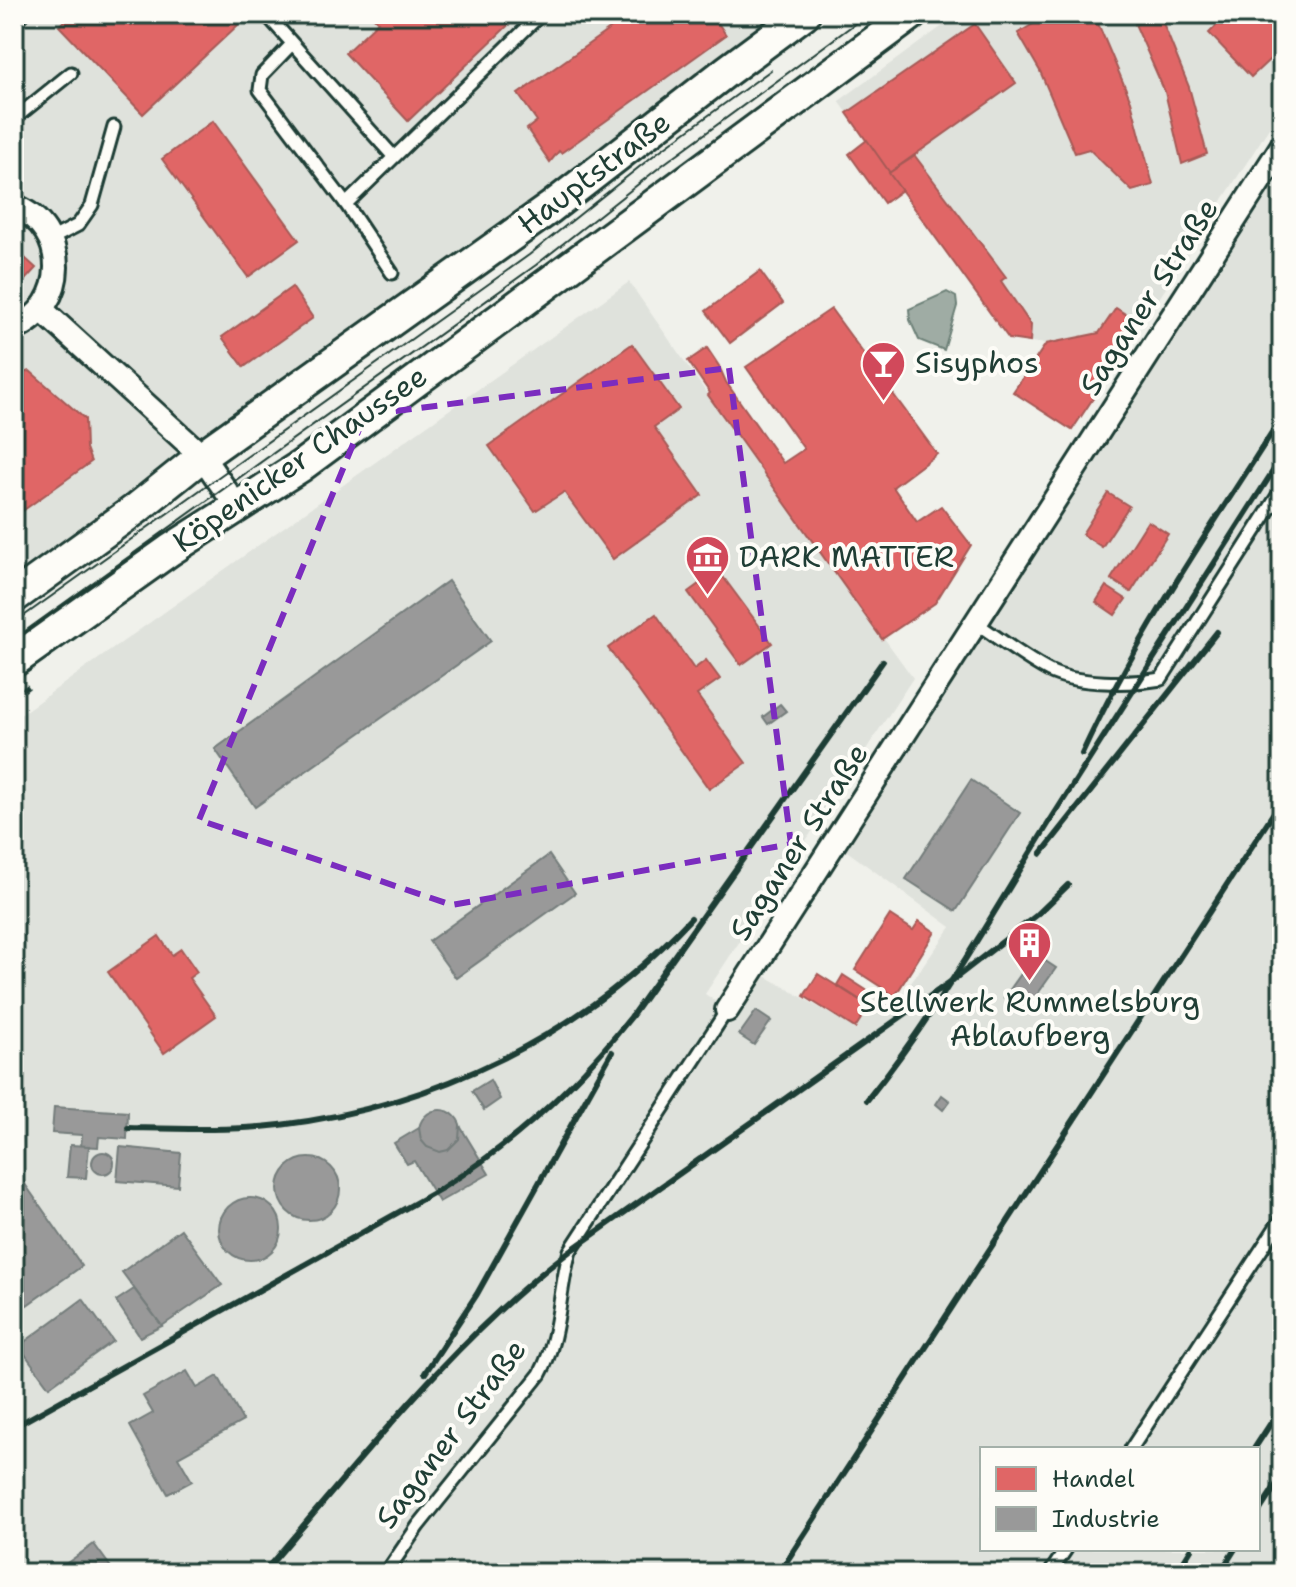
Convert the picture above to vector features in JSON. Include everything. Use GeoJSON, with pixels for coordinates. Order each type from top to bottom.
{"type":"FeatureCollection","features":[{"type":"Feature","properties":{"kind":"main road","name":"Hauptstraße"},"geometry":{"type":"LineString","coordinates":[[380,328],[550,208],[804,14]]}},
{"type":"Feature","properties":{"kind":"main road","name":"Hauptstraße"},"geometry":{"type":"LineString","coordinates":[[585,256],[912,14]]}},
{"type":"Feature","properties":{"kind":"main road","name":"Köpenicker Chaussee"},"geometry":{"type":"LineString","coordinates":[[14,661],[170,550],[301,466],[585,256]]}},
{"type":"Feature","properties":{"kind":"main road","name":"Köpenicker Chaussee"},"geometry":{"type":"LineString","coordinates":[[14,597],[380,328]]}},
{"type":"Feature","properties":{"kind":"street","name":"Saganer Straße"},"geometry":{"type":"LineString","coordinates":[[727,1010],[1282,146]]}},
{"type":"Feature","properties":{"kind":"street"},"geometry":{"type":"LineString","coordinates":[[14,206],[39,222],[51,239],[57,257],[57,276],[52,294],[42,310],[26,324],[14,329]]}},
{"type":"Feature","properties":{"kind":"street"},"geometry":{"type":"LineString","coordinates":[[42,310],[202,456],[237,507]]}},
{"type":"Feature","properties":{"kind":"lane"},"geometry":{"type":"LineString","coordinates":[[14,23],[22,14]]}},
{"type":"Feature","properties":{"kind":"lane"},"geometry":{"type":"LineString","coordinates":[[266,14],[393,156]]}},
{"type":"Feature","properties":{"kind":"lane"},"geometry":{"type":"LineString","coordinates":[[346,204],[541,14]]}},
{"type":"Feature","properties":{"kind":"lane"},"geometry":{"type":"LineString","coordinates":[[292,44],[262,75],[260,90],[346,204],[392,273]]}},
{"type":"Feature","properties":{"kind":"lane"},"geometry":{"type":"LineString","coordinates":[[14,119],[71,73]]}},
{"type":"Feature","properties":{"kind":"lane"},"geometry":{"type":"LineString","coordinates":[[51,239],[78,225],[92,205],[114,127]]}},
{"type":"Feature","properties":{"kind":"lane"},"geometry":{"type":"LineString","coordinates":[[976,623],[1052,673],[1127,682],[1161,679],[1282,489]]}},
{"type":"Feature","properties":{"kind":"lane","name":"Saganer Straße"},"geometry":{"type":"LineString","coordinates":[[386,1573],[418,1526],[540,1374],[551,1355],[562,1277],[570,1251],[727,1010]]}},
{"type":"Feature","properties":{"kind":"lane"},"geometry":{"type":"LineString","coordinates":[[1132,1447],[1282,1218]]}},
{"type":"Feature","properties":{"kind":"lane"},"geometry":{"type":"LineString","coordinates":[[1050,1573],[1065,1551]]}},
{"type":"Feature","properties":{"kind":"highlighted area"},"geometry":{"type":"Polygon","coordinates":[[[729,368],[791,844],[452,905],[199,820],[365,415],[729,368]]]}},
{"type":"Feature","properties":{"kind":"shaded area"},"geometry":{"type":"Polygon","coordinates":[[[14,14],[805,14],[14,597],[14,14]]]}},
{"type":"Feature","properties":{"kind":"shaded area"},"geometry":{"type":"Polygon","coordinates":[[[959,14],[1282,14],[1282,108],[1142,325],[1116,308],[1099,333],[1046,344],[1009,339],[839,101],[959,14]]]}},
{"type":"Feature","properties":{"kind":"shaded area"},"geometry":{"type":"Polygon","coordinates":[[[1282,173],[1282,1573],[14,1573],[14,719],[629,282],[913,678],[705,994],[737,1016],[764,975],[856,1029],[875,997],[893,1008],[951,927],[844,849],[1282,173]]]}},
{"type":"Feature","properties":{"kind":"shaded area"},"geometry":{"type":"Polygon","coordinates":[[[947,292],[956,297],[957,306],[944,350],[919,340],[910,320],[909,309],[947,292]]]}},
{"type":"Feature","properties":{"kind":"building: Handel"},"geometry":{"type":"Polygon","coordinates":[[[71,14],[227,14],[238,25],[143,114],[59,26],[71,14]]]}},
{"type":"Feature","properties":{"kind":"building: Handel"},"geometry":{"type":"Polygon","coordinates":[[[370,14],[520,14],[408,121],[345,53],[378,22],[370,14]]]}},
{"type":"Feature","properties":{"kind":"building: Handel"},"geometry":{"type":"Polygon","coordinates":[[[631,14],[712,14],[726,35],[561,153],[559,151],[550,162],[527,129],[537,121],[518,94],[631,14]]]}},
{"type":"Feature","properties":{"kind":"building: Handel"},"geometry":{"type":"Polygon","coordinates":[[[1050,14],[1094,14],[1131,101],[1153,185],[1132,191],[1089,149],[1075,153],[1040,71],[1018,33],[1050,14]]]}},
{"type":"Feature","properties":{"kind":"building: Handel"},"geometry":{"type":"Polygon","coordinates":[[[1228,14],[1264,14],[1282,33],[1282,48],[1251,77],[1209,33],[1228,14]]]}},
{"type":"Feature","properties":{"kind":"building: Handel"},"geometry":{"type":"Polygon","coordinates":[[[1161,18],[1189,87],[1207,154],[1182,164],[1165,92],[1135,24],[1161,18]]]}},
{"type":"Feature","properties":{"kind":"building: Handel"},"geometry":{"type":"Polygon","coordinates":[[[975,24],[1016,83],[889,173],[847,113],[975,24]]]}},
{"type":"Feature","properties":{"kind":"building: Handel"},"geometry":{"type":"Polygon","coordinates":[[[213,121],[299,240],[248,277],[162,159],[213,121]]]}},
{"type":"Feature","properties":{"kind":"building: Handel"},"geometry":{"type":"Polygon","coordinates":[[[867,140],[902,190],[884,203],[849,154],[867,140]]]}},
{"type":"Feature","properties":{"kind":"building: Handel"},"geometry":{"type":"Polygon","coordinates":[[[915,156],[1006,277],[1001,281],[1031,325],[1030,342],[1009,339],[889,173],[915,156]]]}},
{"type":"Feature","properties":{"kind":"building: Handel"},"geometry":{"type":"Polygon","coordinates":[[[14,248],[36,268],[14,292],[14,248]]]}},
{"type":"Feature","properties":{"kind":"building: Handel"},"geometry":{"type":"Polygon","coordinates":[[[760,271],[783,303],[730,343],[706,311],[760,271]]]}},
{"type":"Feature","properties":{"kind":"building: Handel"},"geometry":{"type":"Polygon","coordinates":[[[292,287],[313,318],[244,367],[222,337],[292,287]]]}},
{"type":"Feature","properties":{"kind":"building: Handel"},"geometry":{"type":"Polygon","coordinates":[[[1116,308],[1138,322],[1119,351],[1125,350],[1072,430],[1013,392],[1046,344],[1099,333],[1116,308]]]}},
{"type":"Feature","properties":{"kind":"building: Handel"},"geometry":{"type":"Polygon","coordinates":[[[831,309],[937,454],[893,487],[917,522],[941,506],[971,545],[935,603],[882,639],[708,395],[710,393],[688,361],[707,348],[726,382],[783,463],[804,449],[746,367],[831,309]]]}},
{"type":"Feature","properties":{"kind":"building: Handel"},"geometry":{"type":"Polygon","coordinates":[[[632,344],[679,409],[654,427],[702,495],[613,559],[564,492],[535,511],[489,446],[632,344]]]}},
{"type":"Feature","properties":{"kind":"building: Handel"},"geometry":{"type":"Polygon","coordinates":[[[30,371],[85,419],[86,448],[91,462],[14,517],[14,375],[30,371]]]}},
{"type":"Feature","properties":{"kind":"building: Handel"},"geometry":{"type":"Polygon","coordinates":[[[1108,493],[1129,506],[1102,547],[1082,534],[1108,493]]]}},
{"type":"Feature","properties":{"kind":"building: Handel"},"geometry":{"type":"Polygon","coordinates":[[[1148,521],[1168,534],[1131,592],[1111,579],[1148,521]]]}},
{"type":"Feature","properties":{"kind":"building: Handel"},"geometry":{"type":"Polygon","coordinates":[[[718,570],[772,643],[741,665],[688,592],[718,570]]]}},
{"type":"Feature","properties":{"kind":"building: Handel"},"geometry":{"type":"Polygon","coordinates":[[[1106,586],[1126,599],[1115,615],[1096,602],[1106,586]]]}},
{"type":"Feature","properties":{"kind":"building: Handel"},"geometry":{"type":"Polygon","coordinates":[[[656,614],[694,669],[706,660],[720,679],[697,695],[746,763],[709,789],[608,648],[656,614]]]}},
{"type":"Feature","properties":{"kind":"building: Handel"},"geometry":{"type":"Polygon","coordinates":[[[890,915],[913,930],[919,921],[935,932],[895,996],[855,970],[890,915]]]}},
{"type":"Feature","properties":{"kind":"building: Handel"},"geometry":{"type":"Polygon","coordinates":[[[159,936],[172,955],[181,949],[197,972],[189,978],[216,1016],[164,1053],[108,972],[159,936]]]}},
{"type":"Feature","properties":{"kind":"building: Handel"},"geometry":{"type":"Polygon","coordinates":[[[818,974],[869,1006],[855,1028],[804,996],[818,974]]]}},
{"type":"Feature","properties":{"kind":"building: Handel"},"geometry":{"type":"Polygon","coordinates":[[[843,975],[871,993],[865,1003],[837,985],[843,975]]]}},
{"type":"Feature","properties":{"kind":"building: Industrie"},"geometry":{"type":"Polygon","coordinates":[[[448,581],[491,641],[255,807],[215,749],[448,581]]]}},
{"type":"Feature","properties":{"kind":"building: Industrie"},"geometry":{"type":"Polygon","coordinates":[[[780,704],[786,711],[768,724],[763,717],[780,704]]]}},
{"type":"Feature","properties":{"kind":"building: Industrie"},"geometry":{"type":"Polygon","coordinates":[[[971,780],[1020,813],[956,911],[906,879],[971,780]]]}},
{"type":"Feature","properties":{"kind":"building: Industrie"},"geometry":{"type":"Polygon","coordinates":[[[549,855],[575,893],[456,978],[429,941],[549,855]]]}},
{"type":"Feature","properties":{"kind":"building: Industrie","name":"Stellwerk Rummelsburg Ablaufberg"},"geometry":{"type":"Polygon","coordinates":[[[1035,954],[1056,968],[1024,1013],[1004,998],[1035,954]]]}},
{"type":"Feature","properties":{"kind":"building: Industrie"},"geometry":{"type":"Polygon","coordinates":[[[756,1011],[771,1021],[754,1045],[739,1035],[756,1011]]]}},
{"type":"Feature","properties":{"kind":"building: Industrie"},"geometry":{"type":"Polygon","coordinates":[[[490,1080],[500,1099],[484,1110],[472,1091],[490,1080]]]}},
{"type":"Feature","properties":{"kind":"building: Industrie"},"geometry":{"type":"Polygon","coordinates":[[[942,1095],[950,1101],[943,1110],[936,1104],[942,1095]]]}},
{"type":"Feature","properties":{"kind":"building: Industrie"},"geometry":{"type":"Polygon","coordinates":[[[54,1107],[128,1112],[127,1139],[99,1137],[98,1147],[81,1146],[82,1135],[52,1133],[54,1107]]]}},
{"type":"Feature","properties":{"kind":"building: Industrie"},"geometry":{"type":"Polygon","coordinates":[[[440,1110],[455,1116],[461,1131],[455,1146],[440,1152],[425,1146],[419,1131],[425,1116],[440,1110]]]}},
{"type":"Feature","properties":{"kind":"building: Industrie"},"geometry":{"type":"Polygon","coordinates":[[[460,1126],[489,1174],[439,1202],[414,1161],[407,1164],[394,1143],[419,1128],[421,1140],[427,1147],[440,1152],[448,1150],[459,1139],[460,1126]]]}},
{"type":"Feature","properties":{"kind":"building: Industrie"},"geometry":{"type":"Polygon","coordinates":[[[70,1145],[89,1146],[86,1178],[67,1177],[70,1145]]]}},
{"type":"Feature","properties":{"kind":"building: Industrie"},"geometry":{"type":"Polygon","coordinates":[[[120,1147],[181,1153],[178,1186],[117,1181],[120,1147]]]}},
{"type":"Feature","properties":{"kind":"building: Industrie"},"geometry":{"type":"Polygon","coordinates":[[[103,1152],[111,1155],[114,1163],[111,1171],[103,1174],[95,1171],[92,1163],[95,1155],[103,1152]]]}},
{"type":"Feature","properties":{"kind":"building: Industrie"},"geometry":{"type":"Polygon","coordinates":[[[309,1158],[321,1160],[331,1167],[338,1177],[338,1201],[331,1211],[321,1218],[309,1220],[297,1218],[287,1211],[280,1201],[278,1189],[280,1177],[287,1167],[297,1160],[309,1158]]]}},
{"type":"Feature","properties":{"kind":"building: Industrie"},"geometry":{"type":"Polygon","coordinates":[[[20,1177],[82,1266],[27,1305],[14,1287],[14,1181],[20,1177]]]}},
{"type":"Feature","properties":{"kind":"building: Industrie"},"geometry":{"type":"Polygon","coordinates":[[[250,1198],[262,1200],[272,1207],[279,1217],[279,1241],[272,1251],[262,1258],[250,1260],[238,1258],[228,1251],[221,1241],[219,1229],[221,1217],[228,1207],[238,1200],[250,1198]]]}},
{"type":"Feature","properties":{"kind":"building: Industrie"},"geometry":{"type":"Polygon","coordinates":[[[181,1229],[222,1285],[162,1326],[122,1272],[181,1229]]]}},
{"type":"Feature","properties":{"kind":"building: Industrie"},"geometry":{"type":"Polygon","coordinates":[[[134,1289],[162,1326],[140,1337],[116,1301],[134,1289]]]}},
{"type":"Feature","properties":{"kind":"building: Industrie"},"geometry":{"type":"Polygon","coordinates":[[[83,1299],[113,1341],[49,1387],[19,1346],[83,1299]]]}},
{"type":"Feature","properties":{"kind":"building: Industrie"},"geometry":{"type":"Polygon","coordinates":[[[187,1371],[197,1388],[218,1376],[243,1421],[178,1457],[192,1481],[168,1494],[130,1426],[153,1413],[143,1396],[187,1371]]]}},
{"type":"Feature","properties":{"kind":"building: Industrie"},"geometry":{"type":"Polygon","coordinates":[[[94,1544],[115,1573],[53,1573],[94,1544]]]}},
{"type":"Feature","properties":{"kind":"tram line"},"geometry":{"type":"LineString","coordinates":[[14,639],[536,265],[665,163],[868,14]]}},
{"type":"Feature","properties":{"kind":"tram line"},"geometry":{"type":"LineString","coordinates":[[14,623],[529,255],[658,152],[771,70]]}},
{"type":"Feature","properties":{"kind":"railway"},"geometry":{"type":"LineString","coordinates":[[1082,754],[1151,624],[1282,417]]}},
{"type":"Feature","properties":{"kind":"railway"},"geometry":{"type":"LineString","coordinates":[[867,1100],[940,999],[1282,457]]}},
{"type":"Feature","properties":{"kind":"railway"},"geometry":{"type":"LineString","coordinates":[[1041,854],[1217,632]]}},
{"type":"Feature","properties":{"kind":"railway"},"geometry":{"type":"LineString","coordinates":[[14,1427],[442,1188],[495,1151],[544,1111],[589,1066],[631,1017],[883,661]]}},
{"type":"Feature","properties":{"kind":"railway"},"geometry":{"type":"LineString","coordinates":[[779,1573],[1282,800]]}},
{"type":"Feature","properties":{"kind":"railway"},"geometry":{"type":"LineString","coordinates":[[263,1573],[408,1404],[485,1324],[527,1286],[570,1251],[953,980],[1037,915],[1068,885]]}},
{"type":"Feature","properties":{"kind":"railway"},"geometry":{"type":"LineString","coordinates":[[128,1128],[223,1129],[280,1125],[395,1101],[450,1082],[504,1058],[604,997],[691,918]]}},
{"type":"Feature","properties":{"kind":"railway"},"geometry":{"type":"LineString","coordinates":[[425,1373],[477,1294],[612,1052]]}},
{"type":"Feature","properties":{"kind":"railway"},"geometry":{"type":"LineString","coordinates":[[1255,1447],[1282,1406]]}},
{"type":"Feature","properties":{"kind":"railway"},"geometry":{"type":"LineString","coordinates":[[1260,1510],[1282,1476]]}},
{"type":"Feature","properties":{"kind":"railway"},"geometry":{"type":"LineString","coordinates":[[1176,1573],[1190,1551]]}},
{"type":"Feature","properties":{"kind":"railway"},"geometry":{"type":"LineString","coordinates":[[1220,1573],[1234,1551]]}},
{"type":"Feature","properties":{"kind":"place","name":"Sisyphos"},"geometry":{"type":"Point","coordinates":[884,402]}},
{"type":"Feature","properties":{"kind":"place","name":"DARK MATTER"},"geometry":{"type":"Point","coordinates":[708,596]}},
{"type":"Feature","properties":{"kind":"place","name":"Stellwerk Rummelsburg Ablaufberg"},"geometry":{"type":"Point","coordinates":[1030,983]}}]}
